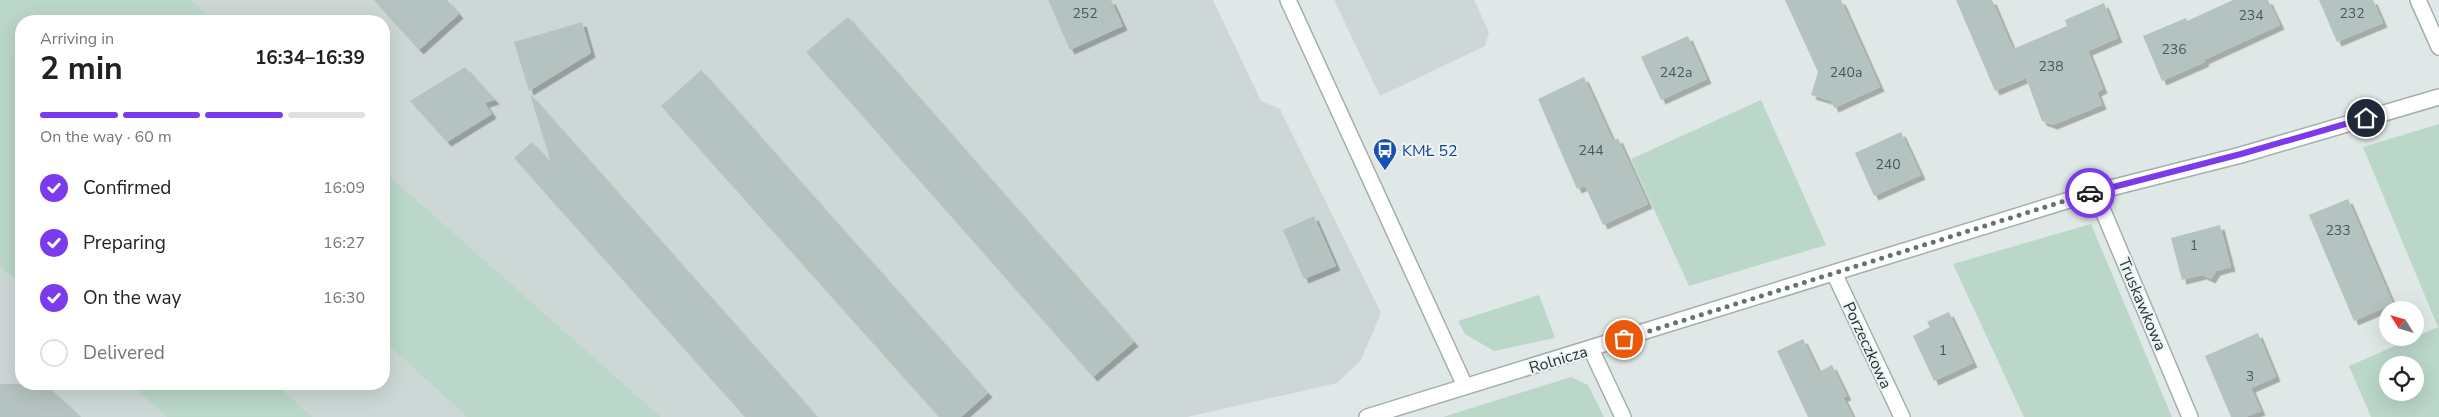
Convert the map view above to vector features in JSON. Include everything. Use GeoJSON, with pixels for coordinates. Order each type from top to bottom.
{"type":"FeatureCollection","features":[{"type":"Feature","properties":{"kind":"street"},"geometry":{"type":"LineString","coordinates":[[1288,0],[1466,386]]}},
{"type":"Feature","properties":{"kind":"street"},"geometry":{"type":"LineString","coordinates":[[2418,0],[2439,47]]}},
{"type":"Feature","properties":{"kind":"street","name":"Rolnicza"},"geometry":{"type":"LineString","coordinates":[[1367,417],[2095,192],[2241,154],[2439,97]]}},
{"type":"Feature","properties":{"kind":"street","name":"Truskawkowa"},"geometry":{"type":"LineString","coordinates":[[2095,192],[2190,417]]}},
{"type":"Feature","properties":{"kind":"street","name":"Porzeczkowa"},"geometry":{"type":"LineString","coordinates":[[1834,273],[1902,417]]}},
{"type":"Feature","properties":{"kind":"street"},"geometry":{"type":"LineString","coordinates":[[1591,349],[1623,417]]}},
{"type":"Feature","properties":{"kind":"shaded area"},"geometry":{"type":"Polygon","coordinates":[[[191,0],[1213,0],[1261,101],[1280,109],[1381,313],[1361,360],[1337,383],[1187,417],[661,417],[390,176],[390,15],[208,15],[191,0]]]}},
{"type":"Feature","properties":{"kind":"shaded area"},"geometry":{"type":"Polygon","coordinates":[[[1334,0],[1474,0],[1489,32],[1485,46],[1380,96],[1334,0]]]}},
{"type":"Feature","properties":{"kind":"shaded area"},"geometry":{"type":"Polygon","coordinates":[[[0,266],[15,280],[15,390],[137,390],[167,417],[0,417],[0,266]]]}},
{"type":"Feature","properties":{"kind":"shaded area"},"geometry":{"type":"Polygon","coordinates":[[[390,346],[467,417],[313,417],[283,390],[390,390],[390,346]]]}},
{"type":"Feature","properties":{"kind":"green space"},"geometry":{"type":"Polygon","coordinates":[[[0,0],[191,0],[208,15],[15,15],[15,280],[0,266],[0,0]]]}},
{"type":"Feature","properties":{"kind":"green space"},"geometry":{"type":"Polygon","coordinates":[[[1761,100],[1826,245],[1689,286],[1631,159],[1761,100]]]}},
{"type":"Feature","properties":{"kind":"green space"},"geometry":{"type":"Polygon","coordinates":[[[2439,124],[2439,417],[2371,417],[2349,366],[2395,346],[2424,346],[2424,333],[2438,327],[2363,147],[2439,124]]]}},
{"type":"Feature","properties":{"kind":"green space"},"geometry":{"type":"Polygon","coordinates":[[[390,176],[661,417],[467,417],[390,346],[390,176]]]}},
{"type":"Feature","properties":{"kind":"green space"},"geometry":{"type":"Polygon","coordinates":[[[2091,224],[2172,417],[2024,417],[1953,264],[2091,224]]]}},
{"type":"Feature","properties":{"kind":"green space"},"geometry":{"type":"Polygon","coordinates":[[[1539,295],[1555,338],[1494,351],[1465,334],[1458,321],[1539,295]]]}},
{"type":"Feature","properties":{"kind":"green space"},"geometry":{"type":"Polygon","coordinates":[[[1571,377],[1588,385],[1604,417],[1443,417],[1571,377]]]}},
{"type":"Feature","properties":{"kind":"green space"},"geometry":{"type":"Polygon","coordinates":[[[137,390],[283,390],[313,417],[167,417],[137,390]]]}},
{"type":"Feature","properties":{"kind":"building"},"geometry":{"type":"Polygon","coordinates":[[[374,0],[447,0],[459,14],[419,50],[390,18],[390,15],[388,15],[374,0]]]}},
{"type":"Feature","properties":{"kind":"building"},"geometry":{"type":"Polygon","coordinates":[[[1048,0],[1111,0],[1123,26],[1070,50],[1048,0]]]}},
{"type":"Feature","properties":{"kind":"building"},"geometry":{"type":"Polygon","coordinates":[[[1785,0],[1841,0],[1880,87],[1834,108],[1831,101],[1811,95],[1818,72],[1785,0]]]}},
{"type":"Feature","properties":{"kind":"building"},"geometry":{"type":"Polygon","coordinates":[[[1956,0],[1992,0],[2013,49],[2067,26],[2065,20],[2104,3],[2118,38],[2088,51],[2103,89],[2097,92],[2102,105],[2053,125],[2042,121],[2026,78],[1995,91],[1956,0]]]}},
{"type":"Feature","properties":{"kind":"building"},"geometry":{"type":"Polygon","coordinates":[[[2233,0],[2268,0],[2280,25],[2162,81],[2143,36],[2186,18],[2187,21],[2233,0]]]}},
{"type":"Feature","properties":{"kind":"building"},"geometry":{"type":"Polygon","coordinates":[[[2319,0],[2373,0],[2383,23],[2337,42],[2319,0]]]}},
{"type":"Feature","properties":{"kind":"building"},"geometry":{"type":"Polygon","coordinates":[[[848,17],[1134,342],[1093,377],[806,52],[848,17]]]}},
{"type":"Feature","properties":{"kind":"building"},"geometry":{"type":"Polygon","coordinates":[[[582,22],[591,53],[529,91],[514,42],[582,22]]]}},
{"type":"Feature","properties":{"kind":"building"},"geometry":{"type":"Polygon","coordinates":[[[1688,36],[1707,79],[1661,100],[1641,57],[1688,36]]]}},
{"type":"Feature","properties":{"kind":"building"},"geometry":{"type":"Polygon","coordinates":[[[465,67],[495,100],[485,103],[492,114],[447,142],[410,101],[465,67]]]}},
{"type":"Feature","properties":{"kind":"building"},"geometry":{"type":"Polygon","coordinates":[[[701,70],[988,393],[961,417],[939,417],[661,106],[701,70]]]}},
{"type":"Feature","properties":{"kind":"building"},"geometry":{"type":"Polygon","coordinates":[[[1584,77],[1613,141],[1618,138],[1648,204],[1603,225],[1585,186],[1577,189],[1538,99],[1584,77]]]}},
{"type":"Feature","properties":{"kind":"building"},"geometry":{"type":"Polygon","coordinates":[[[530,94],[817,417],[745,417],[514,158],[532,142],[551,163],[530,94]]]}},
{"type":"Feature","properties":{"kind":"building"},"geometry":{"type":"Polygon","coordinates":[[[1901,132],[1921,175],[1874,196],[1855,153],[1901,132]]]}},
{"type":"Feature","properties":{"kind":"building"},"geometry":{"type":"Polygon","coordinates":[[[2348,199],[2392,301],[2379,301],[2379,310],[2354,321],[2309,215],[2348,199]]]}},
{"type":"Feature","properties":{"kind":"building"},"geometry":{"type":"Polygon","coordinates":[[[1314,216],[1336,266],[1304,279],[1283,230],[1314,216]]]}},
{"type":"Feature","properties":{"kind":"building"},"geometry":{"type":"Polygon","coordinates":[[[2220,225],[2231,267],[2216,271],[2211,279],[2202,275],[2182,280],[2171,238],[2220,225]]]}},
{"type":"Feature","properties":{"kind":"building"},"geometry":{"type":"Polygon","coordinates":[[[1949,312],[1973,363],[1934,381],[1913,336],[1930,327],[1927,322],[1949,312]]]}},
{"type":"Feature","properties":{"kind":"building"},"geometry":{"type":"Polygon","coordinates":[[[2258,333],[2276,377],[2251,388],[2261,411],[2245,417],[2231,417],[2205,356],[2258,333]]]}},
{"type":"Feature","properties":{"kind":"building"},"geometry":{"type":"Polygon","coordinates":[[[1803,339],[1819,372],[1832,365],[1847,396],[1843,397],[1853,417],[1808,417],[1777,351],[1803,339]]]}},
{"type":"Feature","properties":{"kind":"building"},"geometry":{"type":"Polygon","coordinates":[[[0,384],[15,384],[15,390],[52,390],[81,417],[0,417],[0,384]]]}},
{"type":"Feature","properties":{"kind":"way so far"},"geometry":{"type":"LineString","coordinates":[[1624,339],[2090,193]]}},
{"type":"Feature","properties":{"kind":"place","name":"KMŁ 52"},"geometry":{"type":"Point","coordinates":[1385,171]}},
{"type":"Feature","properties":{"kind":"route"},"geometry":{"type":"LineString","coordinates":[[2090,193],[2241,154],[2366,118]]}}]}
